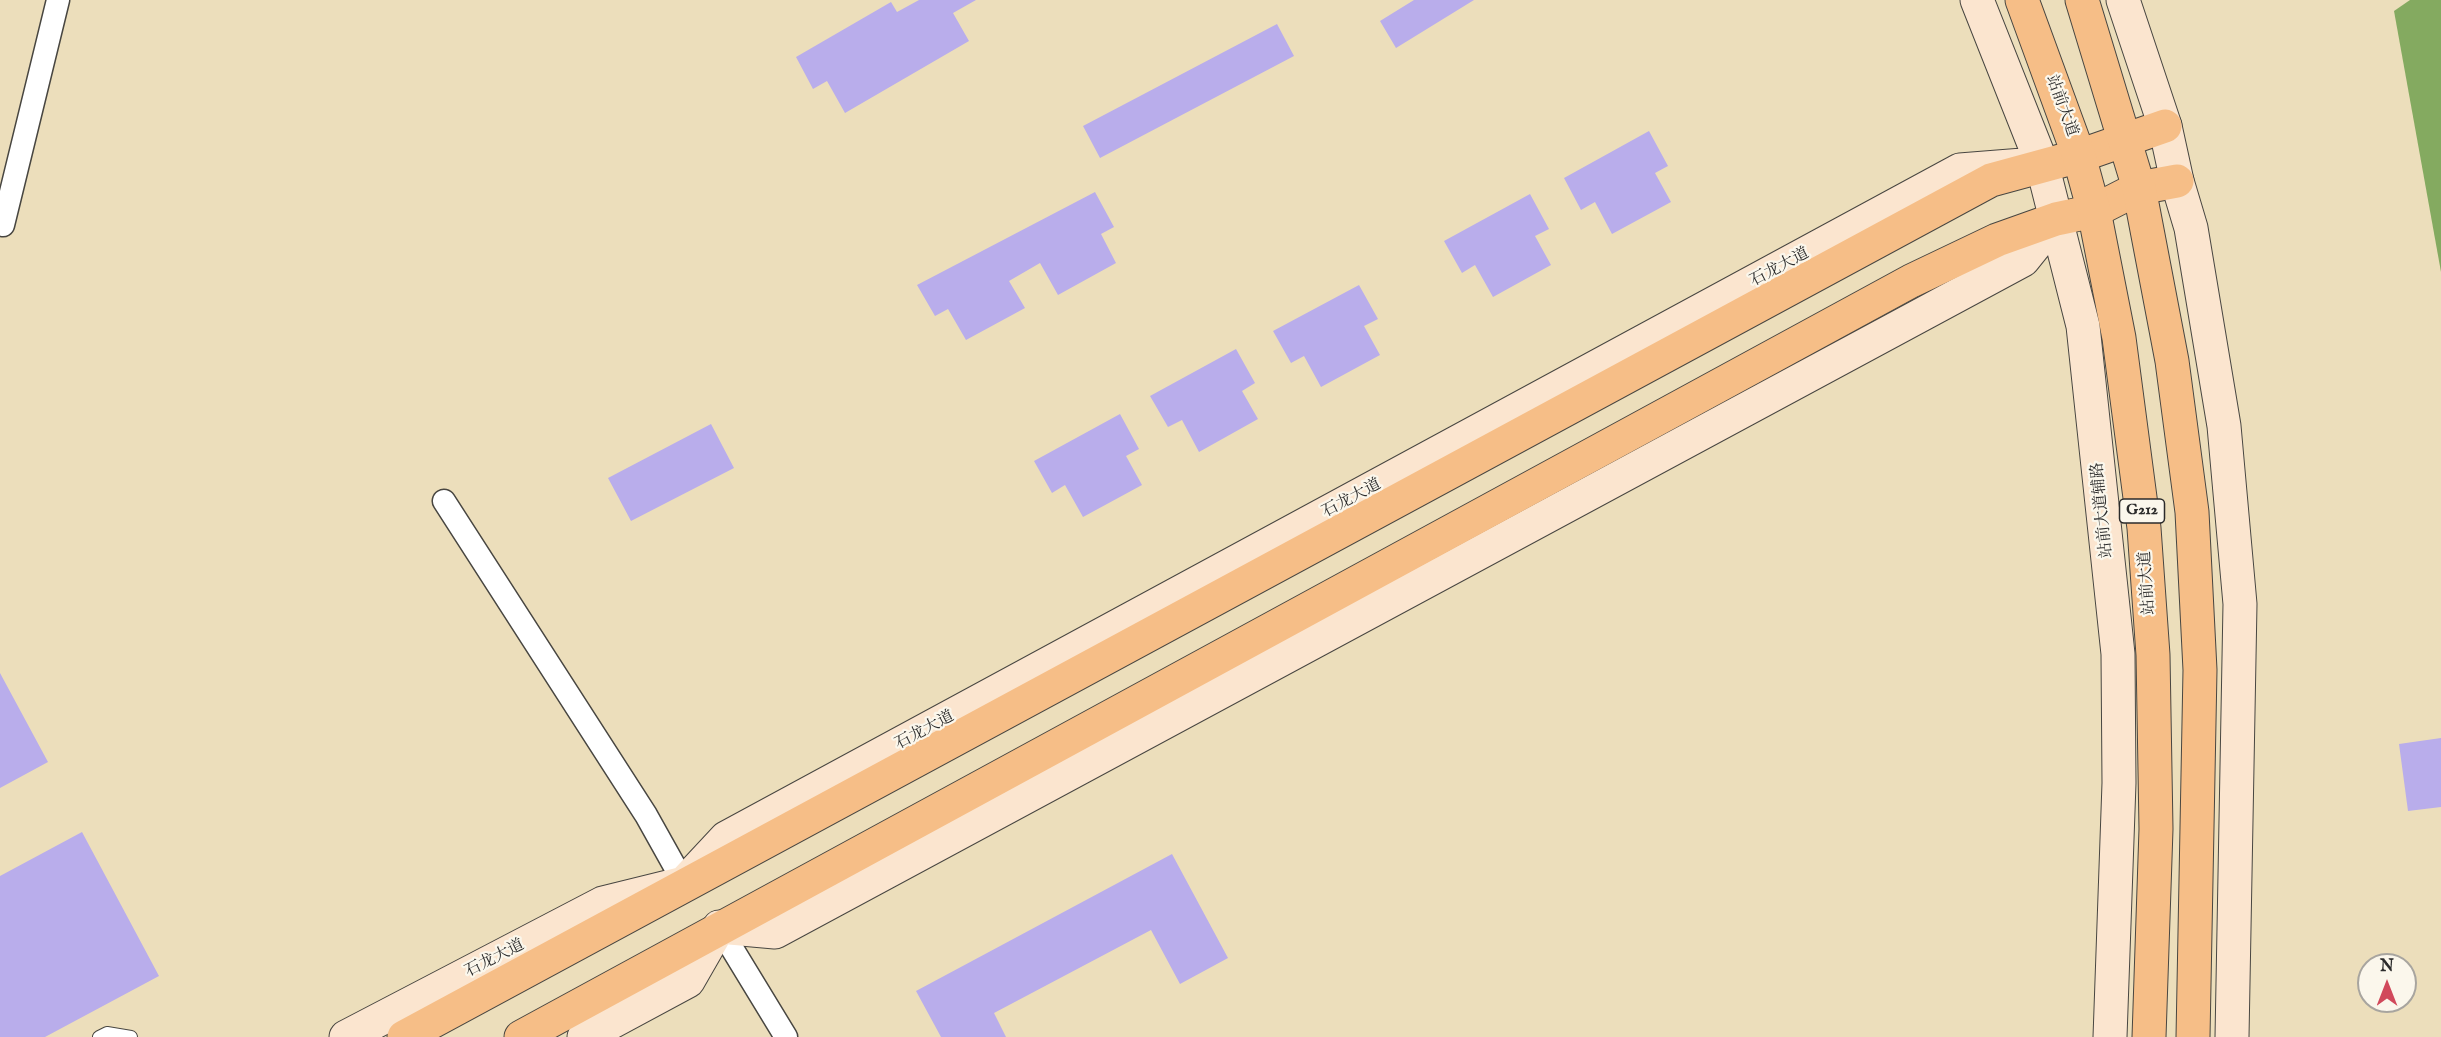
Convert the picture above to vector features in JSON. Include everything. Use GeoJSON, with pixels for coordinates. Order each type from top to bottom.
{"type":"FeatureCollection","features":[{"type":"Feature","properties":{"kind":"main road","name":"站前大道"},"geometry":{"type":"LineString","coordinates":[[2022,0],[2079,156],[2094,211],[2121,349],[2144,528],[2153,655],[2156,829],[2149,1037]]}},
{"type":"Feature","properties":{"kind":"main road"},"geometry":{"type":"LineString","coordinates":[[2082,0],[2139,188],[2172,361],[2192,512],[2200,670],[2193,1037]]}},
{"type":"Feature","properties":{"kind":"main road","name":"石龙大道"},"geometry":{"type":"LineString","coordinates":[[404,1037],[684,883],[1990,180],[2042,164],[2079,156],[2165,126]]}},
{"type":"Feature","properties":{"kind":"main road"},"geometry":{"type":"LineString","coordinates":[[522,1037],[719,927],[1911,281],[1997,240],[2056,219],[2094,211],[2139,188],[2177,181]]}},
{"type":"Feature","properties":{"kind":"street"},"geometry":{"type":"LineString","coordinates":[[3,225],[58,0]]}},
{"type":"Feature","properties":{"kind":"street","name":"站前大道辅路"},"geometry":{"type":"LineString","coordinates":[[1977,0],[2042,164],[2083,326],[2118,654],[2119,783],[2110,1037]]}},
{"type":"Feature","properties":{"kind":"street"},"geometry":{"type":"LineString","coordinates":[[2123,0],[2165,126],[2177,181],[2191,228],[2224,426],[2240,604],[2232,1037]]}},
{"type":"Feature","properties":{"kind":"street"},"geometry":{"type":"LineString","coordinates":[[444,501],[646,815],[684,883]]}},
{"type":"Feature","properties":{"kind":"street","name":"石龙大道"},"geometry":{"type":"LineString","coordinates":[[346,1037],[603,903],[684,883]]}},
{"type":"Feature","properties":{"kind":"street"},"geometry":{"type":"LineString","coordinates":[[584,1037],[688,981],[719,927],[786,1037]]}},
{"type":"Feature","properties":{"kind":"lane"},"geometry":{"type":"LineString","coordinates":[[99,1037],[107,1033],[131,1037]]}},
{"type":"Feature","properties":{"kind":"green space"},"geometry":{"type":"Polygon","coordinates":[[[2410,0],[2441,0],[2441,272],[2394,11],[2410,0]]]}},
{"type":"Feature","properties":{"kind":"building"},"geometry":{"type":"Polygon","coordinates":[[[919,0],[976,0],[953,13],[969,41],[845,113],[827,81],[813,89],[796,57],[891,2],[897,12],[919,0]]]}},
{"type":"Feature","properties":{"kind":"building"},"geometry":{"type":"Polygon","coordinates":[[[1414,0],[1474,0],[1396,48],[1380,21],[1414,0]]]}},
{"type":"Feature","properties":{"kind":"building"},"geometry":{"type":"Polygon","coordinates":[[[1277,24],[1294,56],[1100,158],[1083,126],[1277,24]]]}},
{"type":"Feature","properties":{"kind":"building"},"geometry":{"type":"Polygon","coordinates":[[[1649,131],[1668,166],[1655,173],[1671,202],[1612,234],[1595,202],[1581,210],[1564,178],[1649,131]]]}},
{"type":"Feature","properties":{"kind":"building"},"geometry":{"type":"Polygon","coordinates":[[[1095,192],[1114,227],[1101,234],[1116,263],[1058,295],[1040,263],[1009,281],[1025,308],[966,340],[948,309],[935,316],[917,285],[1095,192]]]}},
{"type":"Feature","properties":{"kind":"building"},"geometry":{"type":"Polygon","coordinates":[[[1530,194],[1549,229],[1535,236],[1551,265],[1493,297],[1475,265],[1462,273],[1444,241],[1530,194]]]}},
{"type":"Feature","properties":{"kind":"building"},"geometry":{"type":"Polygon","coordinates":[[[1359,285],[1378,319],[1364,326],[1380,355],[1321,387],[1304,356],[1291,363],[1273,331],[1359,285]]]}},
{"type":"Feature","properties":{"kind":"building"},"geometry":{"type":"Polygon","coordinates":[[[1236,349],[1255,383],[1242,391],[1258,419],[1199,452],[1182,420],[1168,427],[1150,396],[1236,349]]]}},
{"type":"Feature","properties":{"kind":"building"},"geometry":{"type":"Polygon","coordinates":[[[1120,414],[1139,449],[1126,456],[1142,485],[1083,517],[1065,485],[1052,493],[1034,461],[1120,414]]]}},
{"type":"Feature","properties":{"kind":"building"},"geometry":{"type":"Polygon","coordinates":[[[711,424],[734,468],[631,521],[608,478],[711,424]]]}},
{"type":"Feature","properties":{"kind":"building"},"geometry":{"type":"Polygon","coordinates":[[[0,673],[48,762],[0,788],[0,673]]]}},
{"type":"Feature","properties":{"kind":"building"},"geometry":{"type":"Polygon","coordinates":[[[2441,738],[2441,807],[2408,811],[2399,744],[2441,738]]]}},
{"type":"Feature","properties":{"kind":"building"},"geometry":{"type":"Polygon","coordinates":[[[82,832],[159,976],[45,1037],[0,1037],[0,876],[82,832]]]}},
{"type":"Feature","properties":{"kind":"building"},"geometry":{"type":"Polygon","coordinates":[[[1172,854],[1228,958],[1180,984],[1151,930],[994,1013],[1006,1037],[941,1037],[916,991],[1172,854]]]}}]}
